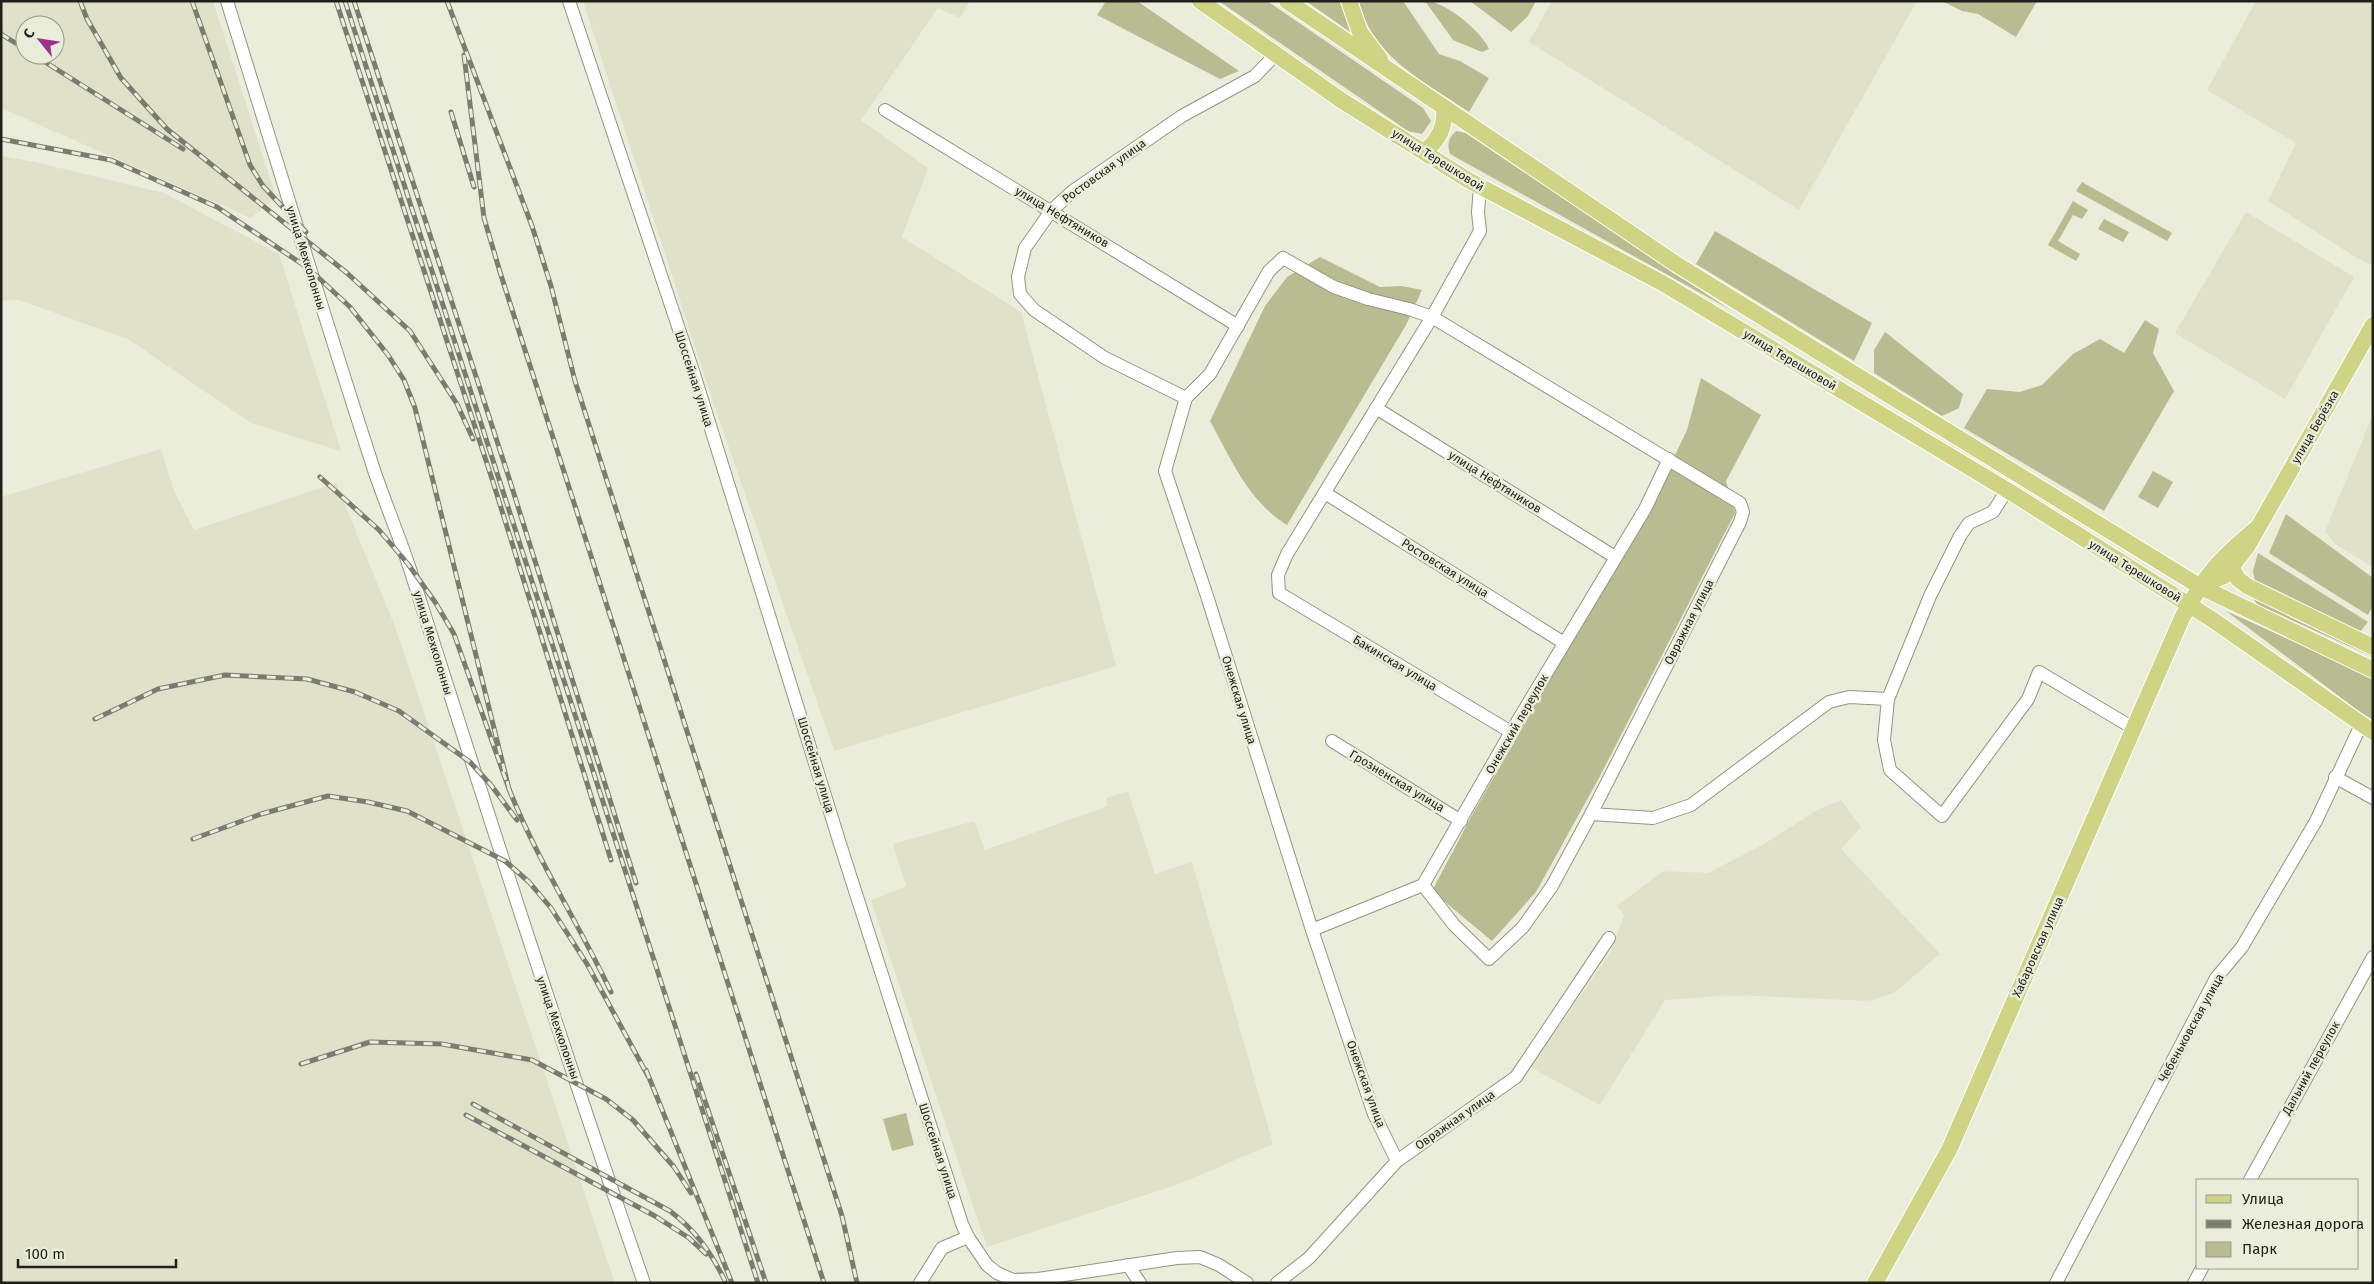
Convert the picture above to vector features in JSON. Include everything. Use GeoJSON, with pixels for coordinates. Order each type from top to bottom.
{"type":"FeatureCollection","features":[{"type":"Feature","properties":{"kind":"main road","name":"улица Терешковой"},"geometry":{"type":"LineString","coordinates":[[1200,1],[1274,55],[1480,187],[1664,284],[2007,490],[2189,605],[2260,652],[2367,728]]}},
{"type":"Feature","properties":{"kind":"main road","name":"улица Терешковой"},"geometry":{"type":"LineString","coordinates":[[1287,1],[1676,264],[2199,586],[2373,670]]}},
{"type":"Feature","properties":{"kind":"main road"},"geometry":{"type":"LineString","coordinates":[[1349,1],[1360,32],[1387,69]]}},
{"type":"Feature","properties":{"kind":"main road"},"geometry":{"type":"LineString","coordinates":[[1424,152],[1441,134],[1445,119],[1444,108]]}},
{"type":"Feature","properties":{"kind":"main road","name":"улица Берёзка"},"geometry":{"type":"LineString","coordinates":[[2199,586],[2213,582],[2232,568],[2257,528],[2373,325]]}},
{"type":"Feature","properties":{"kind":"main road","name":"улица Берёзка"},"geometry":{"type":"LineString","coordinates":[[2189,605],[2199,586],[2216,564],[2257,528]]}},
{"type":"Feature","properties":{"kind":"main road"},"geometry":{"type":"LineString","coordinates":[[2232,568],[2238,579],[2247,586],[2373,647]]}},
{"type":"Feature","properties":{"kind":"main road","name":"Хабаровская улица"},"geometry":{"type":"LineString","coordinates":[[1875,1283],[1949,1150],[2133,728],[2189,605]]}},
{"type":"Feature","properties":{"kind":"street","name":"улица Мехколонны"},"geometry":{"type":"LineString","coordinates":[[227,1],[308,268],[374,469],[408,564],[470,762],[505,861],[534,957],[644,1283]]}},
{"type":"Feature","properties":{"kind":"street","name":"Шоссейная улица"},"geometry":{"type":"LineString","coordinates":[[569,1],[694,374],[841,847],[962,1224],[968,1237],[997,1278],[1024,1280],[1177,1258],[1200,1258],[1219,1265],[1247,1283]]}},
{"type":"Feature","properties":{"kind":"street","name":"Ростовская улица"},"geometry":{"type":"LineString","coordinates":[[1186,398],[1105,358],[1034,310],[1020,294],[1018,277],[1025,248],[1051,210],[1073,191],[1182,116],[1255,76],[1274,55]]}},
{"type":"Feature","properties":{"kind":"street","name":"улица Нефтяников"},"geometry":{"type":"LineString","coordinates":[[885,110],[1238,326]]}},
{"type":"Feature","properties":{"kind":"street"},"geometry":{"type":"LineString","coordinates":[[1325,493],[1432,317],[1480,231],[1478,212],[1480,187]]}},
{"type":"Feature","properties":{"kind":"street","name":"Онежская улица"},"geometry":{"type":"LineString","coordinates":[[1398,1161],[1374,1114],[1312,930],[1207,596],[1165,471],[1186,398],[1210,374],[1269,271],[1283,258],[1334,287],[1368,299],[1409,308],[1432,317]]}},
{"type":"Feature","properties":{"kind":"street"},"geometry":{"type":"LineString","coordinates":[[1432,317],[1669,459]]}},
{"type":"Feature","properties":{"kind":"street","name":"улица Нефтяников"},"geometry":{"type":"LineString","coordinates":[[1376,408],[1615,557]]}},
{"type":"Feature","properties":{"kind":"street","name":"Онежский переулок"},"geometry":{"type":"LineString","coordinates":[[1423,885],[1462,821],[1511,732],[1645,510],[1669,459]]}},
{"type":"Feature","properties":{"kind":"street","name":"Овражная улица"},"geometry":{"type":"LineString","coordinates":[[1423,885],[1454,924],[1489,959],[1528,920],[1552,886],[1591,814],[1744,512],[1740,503],[1669,459]]}},
{"type":"Feature","properties":{"kind":"street"},"geometry":{"type":"LineString","coordinates":[[2007,490],[1993,512],[1969,523],[1960,536],[1930,596],[1888,699],[1884,740],[1890,770],[1942,816],[2028,699],[2039,672],[2133,728]]}},
{"type":"Feature","properties":{"kind":"street","name":"Ростовская улица"},"geometry":{"type":"LineString","coordinates":[[1325,493],[1564,643]]}},
{"type":"Feature","properties":{"kind":"street","name":"Бакинская улица"},"geometry":{"type":"LineString","coordinates":[[1325,493],[1287,554],[1278,575],[1279,593],[1511,732]]}},
{"type":"Feature","properties":{"kind":"street"},"geometry":{"type":"LineString","coordinates":[[1591,814],[1653,818],[1691,805],[1829,702],[1849,697],[1888,699]]}},
{"type":"Feature","properties":{"kind":"street","name":"Чебеньковская улица"},"geometry":{"type":"LineString","coordinates":[[2056,1283],[2216,978],[2242,947],[2316,821],[2335,777],[2367,728]]}},
{"type":"Feature","properties":{"kind":"street","name":"Грозненская улица"},"geometry":{"type":"LineString","coordinates":[[1332,741],[1462,821]]}},
{"type":"Feature","properties":{"kind":"street"},"geometry":{"type":"LineString","coordinates":[[2335,777],[2373,798]]}},
{"type":"Feature","properties":{"kind":"street"},"geometry":{"type":"LineString","coordinates":[[1312,930],[1423,885]]}},
{"type":"Feature","properties":{"kind":"street","name":"Овражная улица"},"geometry":{"type":"LineString","coordinates":[[1277,1283],[1309,1258],[1398,1161],[1516,1077],[1610,938]]}},
{"type":"Feature","properties":{"kind":"street","name":"Дальний переулок"},"geometry":{"type":"LineString","coordinates":[[2251,1179],[2373,957]]}},
{"type":"Feature","properties":{"kind":"street"},"geometry":{"type":"LineString","coordinates":[[920,1283],[942,1248],[968,1237]]}},
{"type":"Feature","properties":{"kind":"street"},"geometry":{"type":"LineString","coordinates":[[1128,1265],[1140,1283]]}},
{"type":"Feature","properties":{"kind":"street"},"geometry":{"type":"LineString","coordinates":[[2194,1283],[2201,1269]]}},
{"type":"Feature","properties":{"kind":"shaded area"},"geometry":{"type":"Polygon","coordinates":[[[1,1],[213,1],[276,197],[251,218],[1,108],[1,1]]]}},
{"type":"Feature","properties":{"kind":"shaded area"},"geometry":{"type":"Polygon","coordinates":[[[583,1],[970,1],[960,18],[938,8],[861,120],[928,168],[902,237],[1021,312],[1116,666],[834,751],[708,387],[583,1]]]}},
{"type":"Feature","properties":{"kind":"shaded area"},"geometry":{"type":"Polygon","coordinates":[[[1552,1],[1917,1],[1799,210],[1529,42],[1552,1]]]}},
{"type":"Feature","properties":{"kind":"shaded area"},"geometry":{"type":"Polygon","coordinates":[[[2256,1],[2373,1],[2373,266],[2355,257],[2268,201],[2296,143],[2207,90],[2256,1]]]}},
{"type":"Feature","properties":{"kind":"shaded area"},"geometry":{"type":"Polygon","coordinates":[[[1,156],[35,162],[164,193],[279,254],[341,451],[251,423],[128,339],[19,300],[1,301],[1,156]]]}},
{"type":"Feature","properties":{"kind":"shaded area"},"geometry":{"type":"Polygon","coordinates":[[[2246,212],[2354,277],[2285,399],[2175,333],[2246,212]]]}},
{"type":"Feature","properties":{"kind":"shaded area"},"geometry":{"type":"Polygon","coordinates":[[[2373,415],[2373,567],[2335,544],[2325,531],[2373,415]]]}},
{"type":"Feature","properties":{"kind":"shaded area"},"geometry":{"type":"Polygon","coordinates":[[[161,449],[174,491],[194,530],[336,483],[394,624],[615,1283],[1,1283],[1,497],[161,449]]]}},
{"type":"Feature","properties":{"kind":"shaded area"},"geometry":{"type":"Polygon","coordinates":[[[1128,791],[1155,874],[1192,862],[1273,1144],[1179,1184],[987,1247],[871,900],[906,886],[893,844],[974,821],[985,850],[1108,806],[1106,798],[1128,791]]]}},
{"type":"Feature","properties":{"kind":"shaded area"},"geometry":{"type":"Polygon","coordinates":[[[1841,800],[1861,827],[1841,849],[1940,954],[1894,993],[1870,1001],[1735,995],[1665,1000],[1600,1105],[1530,1067],[1611,952],[1624,915],[1617,906],[1663,871],[1708,873],[1764,844],[1819,809],[1841,800]]]}},
{"type":"Feature","properties":{"kind":"green space"},"geometry":{"type":"Polygon","coordinates":[[[1106,1],[1137,1],[1239,71],[1220,79],[1097,15],[1106,1]]]}},
{"type":"Feature","properties":{"kind":"green space"},"geometry":{"type":"Polygon","coordinates":[[[1219,1],[1267,1],[1423,108],[1431,121],[1422,134],[1408,131],[1219,1]]]}},
{"type":"Feature","properties":{"kind":"green space"},"geometry":{"type":"Polygon","coordinates":[[[1306,1],[1340,1],[1350,32],[1306,1]]]}},
{"type":"Feature","properties":{"kind":"green space"},"geometry":{"type":"Polygon","coordinates":[[[1359,1],[1403,1],[1439,54],[1460,61],[1489,78],[1469,112],[1418,78],[1387,52],[1365,20],[1359,1]]]}},
{"type":"Feature","properties":{"kind":"green space"},"geometry":{"type":"Polygon","coordinates":[[[1425,1],[1442,6],[1462,18],[1485,42],[1489,49],[1482,52],[1453,40],[1425,1]]]}},
{"type":"Feature","properties":{"kind":"green space"},"geometry":{"type":"Polygon","coordinates":[[[1470,1],[1536,1],[1528,16],[1511,32],[1470,1]]]}},
{"type":"Feature","properties":{"kind":"green space"},"geometry":{"type":"Polygon","coordinates":[[[1942,1],[2037,1],[2016,37],[1978,14],[1962,11],[1942,1]]]}},
{"type":"Feature","properties":{"kind":"green space"},"geometry":{"type":"Polygon","coordinates":[[[1456,131],[1466,133],[1729,309],[1450,154],[1449,142],[1456,131]]]}},
{"type":"Feature","properties":{"kind":"green space"},"geometry":{"type":"Polygon","coordinates":[[[2082,182],[2172,233],[2167,241],[2076,191],[2082,182]]]}},
{"type":"Feature","properties":{"kind":"green space"},"geometry":{"type":"Polygon","coordinates":[[[2073,201],[2088,210],[2082,219],[2073,215],[2058,241],[2080,254],[2076,261],[2048,245],[2073,201]]]}},
{"type":"Feature","properties":{"kind":"green space"},"geometry":{"type":"Polygon","coordinates":[[[2104,219],[2129,232],[2123,242],[2098,229],[2104,219]]]}},
{"type":"Feature","properties":{"kind":"green space"},"geometry":{"type":"Polygon","coordinates":[[[1715,231],[1872,323],[1854,361],[1696,264],[1715,231]]]}},
{"type":"Feature","properties":{"kind":"green space"},"geometry":{"type":"Polygon","coordinates":[[[1320,257],[1380,287],[1402,286],[1422,290],[1406,325],[1287,525],[1251,492],[1210,421],[1265,306],[1287,277],[1320,257]]]}},
{"type":"Feature","properties":{"kind":"green space"},"geometry":{"type":"Polygon","coordinates":[[[2145,320],[2159,329],[2153,353],[2174,391],[2104,511],[1964,428],[1987,389],[2020,392],[2042,385],[2073,354],[2100,339],[2124,353],[2145,320]]]}},
{"type":"Feature","properties":{"kind":"green space"},"geometry":{"type":"Polygon","coordinates":[[[1885,332],[1963,394],[1959,408],[1942,416],[1874,373],[1874,350],[1885,332]]]}},
{"type":"Feature","properties":{"kind":"green space"},"geometry":{"type":"Polygon","coordinates":[[[1701,378],[1761,415],[1726,481],[1735,513],[1599,778],[1536,892],[1492,941],[1432,891],[1471,817],[1656,495],[1687,430],[1701,378]]]}},
{"type":"Feature","properties":{"kind":"green space"},"geometry":{"type":"Polygon","coordinates":[[[2153,471],[2173,482],[2158,508],[2138,497],[2153,471]]]}},
{"type":"Feature","properties":{"kind":"green space"},"geometry":{"type":"Polygon","coordinates":[[[2286,514],[2373,578],[2373,606],[2368,615],[2269,553],[2286,514]]]}},
{"type":"Feature","properties":{"kind":"green space"},"geometry":{"type":"Polygon","coordinates":[[[2258,553],[2368,622],[2359,633],[2255,582],[2253,571],[2258,553]]]}},
{"type":"Feature","properties":{"kind":"green space"},"geometry":{"type":"Polygon","coordinates":[[[2254,600],[2261,601],[2373,650],[2373,657],[2258,605],[2254,600]]]}},
{"type":"Feature","properties":{"kind":"green space"},"geometry":{"type":"Polygon","coordinates":[[[2226,611],[2373,677],[2373,720],[2360,712],[2226,611]]]}},
{"type":"Feature","properties":{"kind":"green space"},"geometry":{"type":"Polygon","coordinates":[[[906,1113],[914,1145],[892,1151],[883,1119],[906,1113]]]}},
{"type":"Feature","properties":{"kind":"railway"},"geometry":{"type":"LineString","coordinates":[[80,1],[87,19],[121,78],[167,129],[347,273],[410,331],[457,404],[473,439]]}},
{"type":"Feature","properties":{"kind":"railway"},"geometry":{"type":"LineString","coordinates":[[192,1],[250,165],[263,186],[306,232]]}},
{"type":"Feature","properties":{"kind":"railway"},"geometry":{"type":"LineString","coordinates":[[336,1],[493,482],[611,860]]}},
{"type":"Feature","properties":{"kind":"railway"},"geometry":{"type":"LineString","coordinates":[[345,1],[758,1283]]}},
{"type":"Feature","properties":{"kind":"railway"},"geometry":{"type":"LineString","coordinates":[[354,1],[509,478],[636,883]]}},
{"type":"Feature","properties":{"kind":"railway"},"geometry":{"type":"LineString","coordinates":[[447,1],[532,226],[551,286],[575,381],[842,1216],[857,1283]]}},
{"type":"Feature","properties":{"kind":"railway"},"geometry":{"type":"LineString","coordinates":[[1,34],[15,43]]}},
{"type":"Feature","properties":{"kind":"railway"},"geometry":{"type":"LineString","coordinates":[[464,55],[484,218],[824,1283]]}},
{"type":"Feature","properties":{"kind":"railway"},"geometry":{"type":"LineString","coordinates":[[50,65],[183,149]]}},
{"type":"Feature","properties":{"kind":"railway"},"geometry":{"type":"LineString","coordinates":[[451,112],[474,187]]}},
{"type":"Feature","properties":{"kind":"railway"},"geometry":{"type":"LineString","coordinates":[[1,139],[111,160],[217,207],[308,268],[350,307],[388,355],[404,380],[415,408],[509,789],[454,634],[435,602],[408,564],[379,530],[320,477]]}},
{"type":"Feature","properties":{"kind":"railway"},"geometry":{"type":"LineString","coordinates":[[95,719],[158,689],[225,675],[307,679],[355,692],[399,711],[470,762],[491,785],[517,820]]}},
{"type":"Feature","properties":{"kind":"railway"},"geometry":{"type":"LineString","coordinates":[[509,789],[545,867],[611,992]]}},
{"type":"Feature","properties":{"kind":"railway"},"geometry":{"type":"LineString","coordinates":[[193,839],[261,814],[328,796],[368,802],[407,811],[505,861],[529,882],[551,908],[587,964],[648,1076]]}},
{"type":"Feature","properties":{"kind":"railway"},"geometry":{"type":"LineString","coordinates":[[301,1064],[370,1042],[442,1044],[532,1060],[606,1099],[633,1120],[674,1167],[691,1193]]}},
{"type":"Feature","properties":{"kind":"railway"},"geometry":{"type":"LineString","coordinates":[[646,1070],[732,1283]]}},
{"type":"Feature","properties":{"kind":"railway"},"geometry":{"type":"LineString","coordinates":[[696,1074],[766,1283]]}},
{"type":"Feature","properties":{"kind":"railway"},"geometry":{"type":"LineString","coordinates":[[473,1104],[670,1211],[702,1242],[725,1281]]}},
{"type":"Feature","properties":{"kind":"railway"},"geometry":{"type":"LineString","coordinates":[[466,1115],[655,1216],[689,1238],[706,1254]]}}]}
